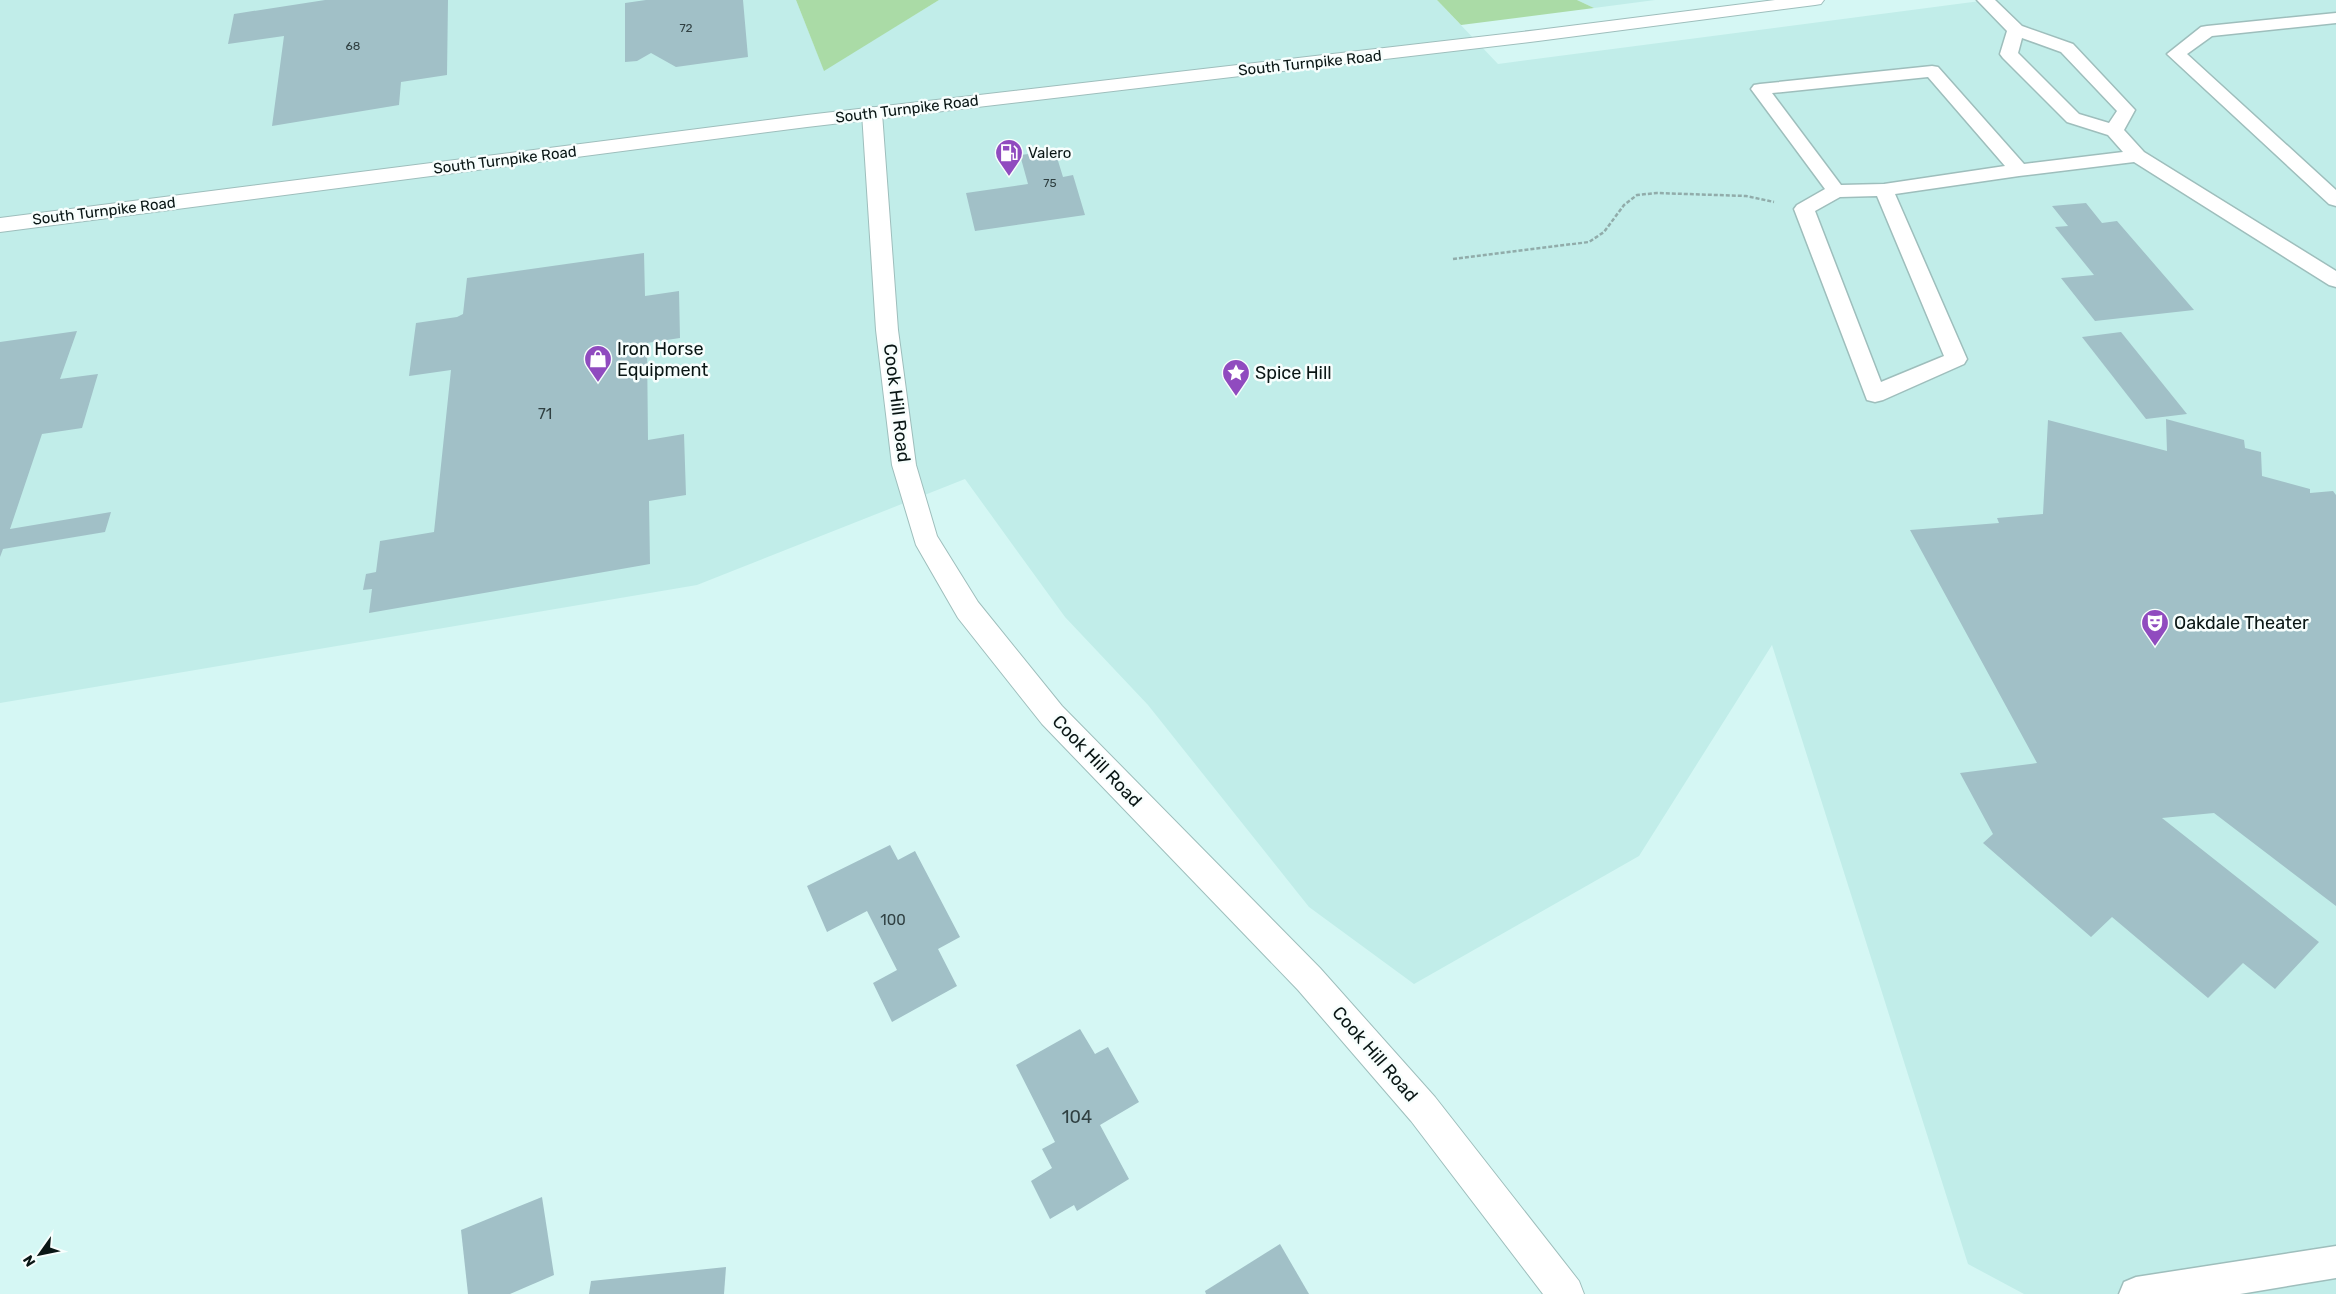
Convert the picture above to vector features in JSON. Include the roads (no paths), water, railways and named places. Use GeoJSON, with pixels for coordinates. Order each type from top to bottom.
{"type":"FeatureCollection","features":[{"type":"Feature","properties":{"kind":"main road","name":"South Turnpike Road"},"geometry":{"type":"LineString","coordinates":[[0,225],[872,113],[1077,88],[1394,54],[1815,0]]}},
{"type":"Feature","properties":{"kind":"main road","name":"Cook Hill Road"},"geometry":{"type":"LineString","coordinates":[[872,113],[887,330],[904,465],[925,538],[968,610],[1052,716],[1309,979],[1423,1109],[1566,1294]]}},
{"type":"Feature","properties":{"kind":"lane"},"geometry":{"type":"LineString","coordinates":[[1985,0],[2016,30],[2067,48],[2126,110],[2114,131]]}},
{"type":"Feature","properties":{"kind":"lane"},"geometry":{"type":"LineString","coordinates":[[2336,18],[2207,31],[2176,54],[2336,200]]}},
{"type":"Feature","properties":{"kind":"lane"},"geometry":{"type":"LineString","coordinates":[[2016,30],[2009,54],[2073,118],[2114,131],[2138,156],[2336,280]]}},
{"type":"Feature","properties":{"kind":"lane"},"geometry":{"type":"LineString","coordinates":[[1836,191],[1760,89],[1932,71],[2019,170]]}},
{"type":"Feature","properties":{"kind":"lane"},"geometry":{"type":"LineString","coordinates":[[1884,190],[1956,359],[1876,394],[1804,209],[1836,191],[1884,190],[2019,170],[2138,156]]}},
{"type":"Feature","properties":{"kind":"lane"},"geometry":{"type":"LineString","coordinates":[[2136,1294],[2336,1262]]}},
{"type":"Feature","properties":{"kind":"place","name":"Valero"},"geometry":{"type":"Point","coordinates":[1009,177]}},
{"type":"Feature","properties":{"kind":"place","name":"Iron Horse Equipment"},"geometry":{"type":"Point","coordinates":[598,383]}},
{"type":"Feature","properties":{"kind":"place","name":"Spice Hill"},"geometry":{"type":"Point","coordinates":[1236,397]}},
{"type":"Feature","properties":{"kind":"place","name":"Oakdale Theater"},"geometry":{"type":"Point","coordinates":[2155,647]}}]}
